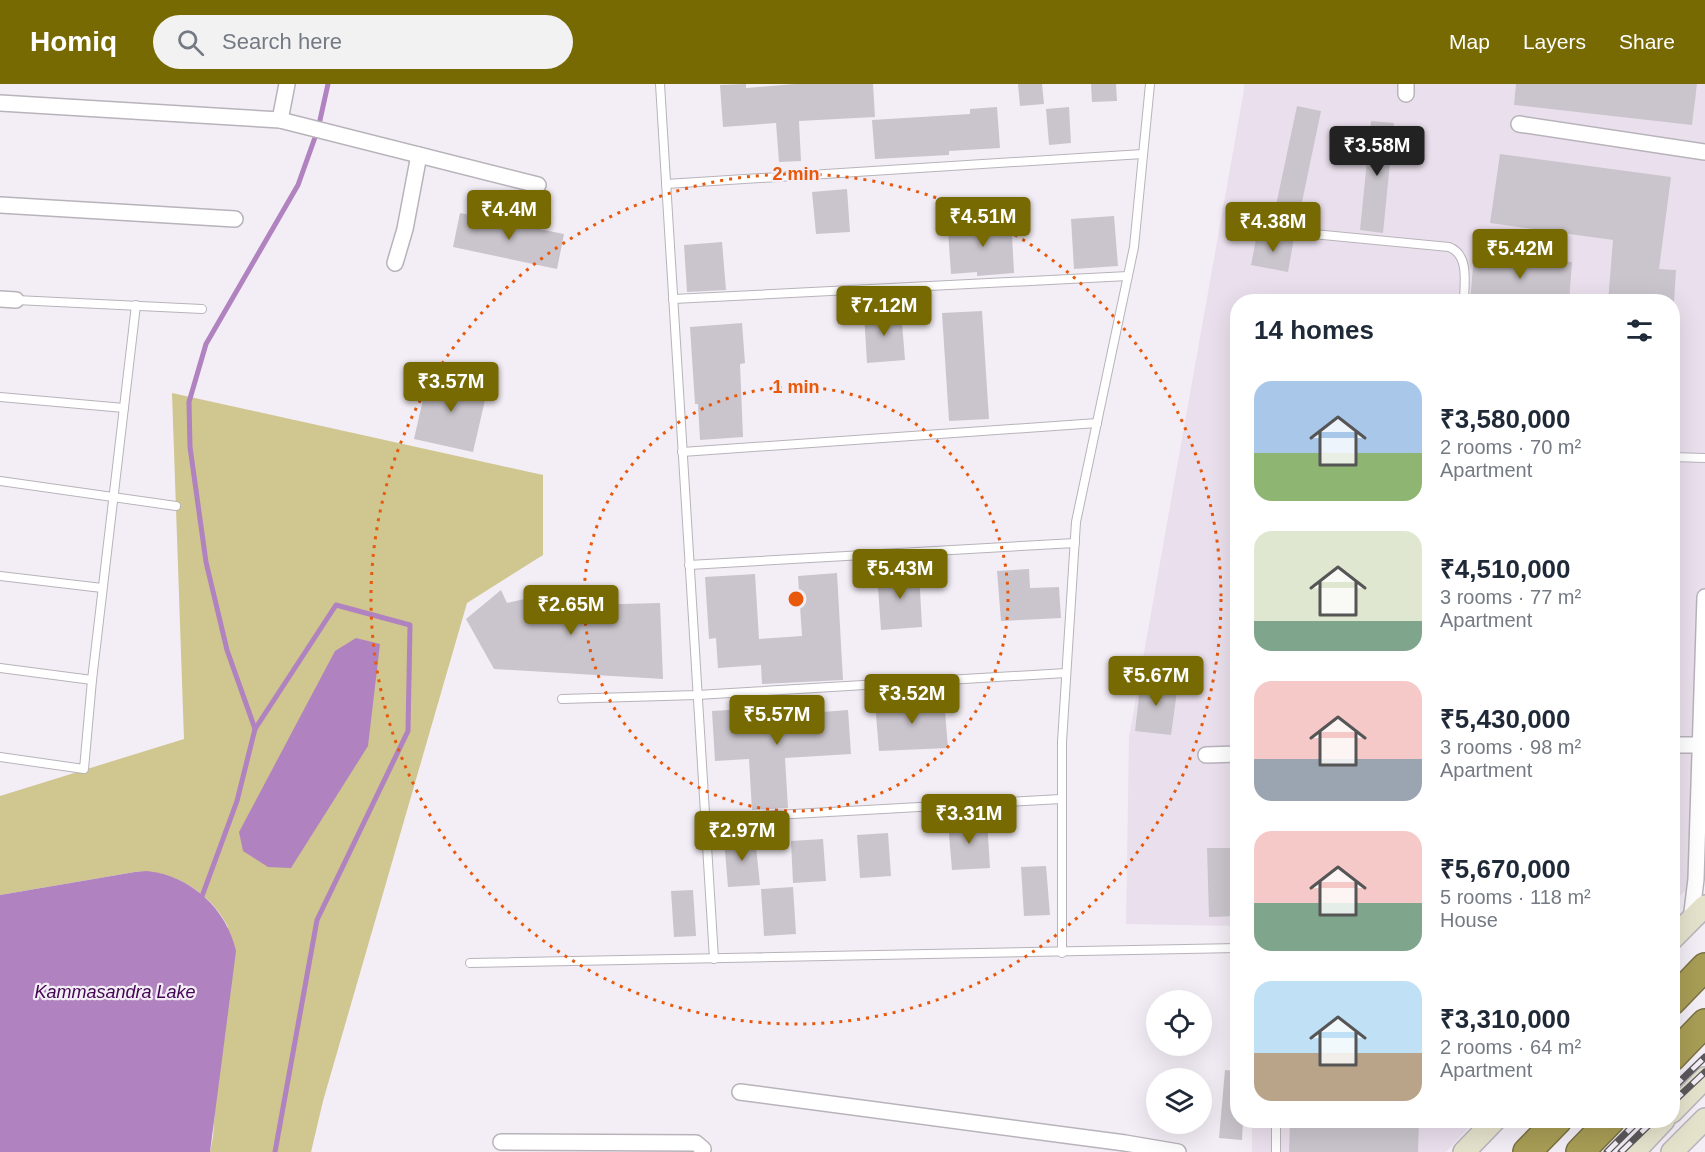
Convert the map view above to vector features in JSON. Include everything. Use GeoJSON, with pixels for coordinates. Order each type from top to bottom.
{"type":"FeatureCollection","features":[{"type":"Feature","properties":{"kind":"highway"},"geometry":{"type":"LineString","coordinates":[[1680,993],[1705,967]]}},
{"type":"Feature","properties":{"kind":"highway"},"geometry":{"type":"LineString","coordinates":[[1527,1152],[1550,1128]]}},
{"type":"Feature","properties":{"kind":"highway"},"geometry":{"type":"LineString","coordinates":[[1580,1152],[1603,1128]]}},
{"type":"Feature","properties":{"kind":"street"},"geometry":{"type":"LineString","coordinates":[[280,120],[287,84]]}},
{"type":"Feature","properties":{"kind":"street"},"geometry":{"type":"LineString","coordinates":[[0,103],[280,120],[538,185]]}},
{"type":"Feature","properties":{"kind":"street"},"geometry":{"type":"LineString","coordinates":[[1519,124],[1705,152]]}},
{"type":"Feature","properties":{"kind":"street"},"geometry":{"type":"LineString","coordinates":[[395,263],[405,229],[419,155]]}},
{"type":"Feature","properties":{"kind":"street"},"geometry":{"type":"LineString","coordinates":[[0,205],[235,219]]}},
{"type":"Feature","properties":{"kind":"street"},"geometry":{"type":"LineString","coordinates":[[0,298],[16,300]]}},
{"type":"Feature","properties":{"kind":"street"},"geometry":{"type":"LineString","coordinates":[[1680,931],[1698,914],[1696,879],[1705,597]]}},
{"type":"Feature","properties":{"kind":"street"},"geometry":{"type":"LineString","coordinates":[[1680,745],[1700,745]]}},
{"type":"Feature","properties":{"kind":"street"},"geometry":{"type":"LineString","coordinates":[[1206,755],[1230,754]]}},
{"type":"Feature","properties":{"kind":"street"},"geometry":{"type":"LineString","coordinates":[[1680,1104],[1705,1078]]}},
{"type":"Feature","properties":{"kind":"street"},"geometry":{"type":"LineString","coordinates":[[740,1092],[1124,1148],[1178,1152]]}},
{"type":"Feature","properties":{"kind":"street"},"geometry":{"type":"LineString","coordinates":[[1663,1128],[1673,1151],[1705,1119]]}},
{"type":"Feature","properties":{"kind":"street"},"geometry":{"type":"LineString","coordinates":[[1464,1152],[1487,1128]]}},
{"type":"Feature","properties":{"kind":"street"},"geometry":{"type":"LineString","coordinates":[[1634,1152],[1657,1128]]}},
{"type":"Feature","properties":{"kind":"street"},"geometry":{"type":"LineString","coordinates":[[501,1142],[696,1143],[703,1149],[702,1152]]}},
{"type":"Feature","properties":{"kind":"lane"},"geometry":{"type":"LineString","coordinates":[[660,84],[714,959]]}},
{"type":"Feature","properties":{"kind":"lane"},"geometry":{"type":"LineString","coordinates":[[1062,953],[1062,742],[1076,522],[1134,247],[1150,84]]}},
{"type":"Feature","properties":{"kind":"lane"},"geometry":{"type":"LineString","coordinates":[[666,184],[1143,154]]}},
{"type":"Feature","properties":{"kind":"lane"},"geometry":{"type":"LineString","coordinates":[[1260,229],[1449,247],[1457,252],[1465,267],[1464,294]]}},
{"type":"Feature","properties":{"kind":"lane"},"geometry":{"type":"LineString","coordinates":[[673,299],[1128,276]]}},
{"type":"Feature","properties":{"kind":"lane"},"geometry":{"type":"LineString","coordinates":[[16,300],[202,309]]}},
{"type":"Feature","properties":{"kind":"lane"},"geometry":{"type":"LineString","coordinates":[[0,758],[84,769],[102,588],[136,305]]}},
{"type":"Feature","properties":{"kind":"lane"},"geometry":{"type":"LineString","coordinates":[[0,397],[124,408]]}},
{"type":"Feature","properties":{"kind":"lane"},"geometry":{"type":"LineString","coordinates":[[682,452],[1097,423]]}},
{"type":"Feature","properties":{"kind":"lane"},"geometry":{"type":"LineString","coordinates":[[1680,457],[1705,458]]}},
{"type":"Feature","properties":{"kind":"lane"},"geometry":{"type":"LineString","coordinates":[[0,481],[176,506]]}},
{"type":"Feature","properties":{"kind":"lane"},"geometry":{"type":"LineString","coordinates":[[689,565],[1075,543]]}},
{"type":"Feature","properties":{"kind":"lane"},"geometry":{"type":"LineString","coordinates":[[0,576],[102,588]]}},
{"type":"Feature","properties":{"kind":"lane"},"geometry":{"type":"LineString","coordinates":[[0,668],[92,680]]}},
{"type":"Feature","properties":{"kind":"lane"},"geometry":{"type":"LineString","coordinates":[[562,699],[697,695],[1066,673]]}},
{"type":"Feature","properties":{"kind":"lane"},"geometry":{"type":"LineString","coordinates":[[705,819],[1061,799]]}},
{"type":"Feature","properties":{"kind":"lane"},"geometry":{"type":"LineString","coordinates":[[470,963],[1230,948]]}},
{"type":"Feature","properties":{"kind":"lane"},"geometry":{"type":"LineString","coordinates":[[1276,1128],[1276,1152]]}},
{"type":"Feature","properties":{"kind":"shaded area"},"geometry":{"type":"Polygon","coordinates":[[[1244,84],[1705,84],[1705,871],[1680,896],[1680,294],[1230,294],[1230,926],[1126,924],[1129,737],[1244,84]]]}},
{"type":"Feature","properties":{"kind":"shaded area"},"geometry":{"type":"Polygon","coordinates":[[[172,393],[543,475],[543,555],[467,603],[323,1101],[311,1152],[210,1152],[228,927],[211,903],[201,894],[177,879],[149,872],[135,872],[0,895],[0,796],[184,739],[172,393]]]}},
{"type":"Feature","properties":{"kind":"shaded area"},"geometry":{"type":"Polygon","coordinates":[[[1252,1128],[1468,1128],[1446,1152],[1252,1152],[1252,1128]]]}},
{"type":"Feature","properties":{"kind":"water"},"geometry":{"type":"Polygon","coordinates":[[[356,638],[380,644],[368,746],[291,868],[268,867],[243,851],[239,832],[335,651],[356,638]]]}},
{"type":"Feature","properties":{"kind":"water","name":"Kammasandra Lake"},"geometry":{"type":"Polygon","coordinates":[[[147,871],[178,880],[192,887],[204,897],[224,921],[236,951],[210,1152],[0,1152],[0,895],[147,871]]]}},
{"type":"Feature","properties":{"kind":"building"},"geometry":{"type":"Polygon","coordinates":[[[746,84],[746,88],[795,84],[873,84],[875,117],[799,121],[801,161],[779,162],[776,123],[723,127],[720,85],[746,84]]]}},
{"type":"Feature","properties":{"kind":"building"},"geometry":{"type":"Polygon","coordinates":[[[1018,84],[1042,84],[1044,104],[1020,106],[1018,84]]]}},
{"type":"Feature","properties":{"kind":"building"},"geometry":{"type":"Polygon","coordinates":[[[1091,84],[1116,84],[1117,101],[1092,102],[1091,84]]]}},
{"type":"Feature","properties":{"kind":"building"},"geometry":{"type":"Polygon","coordinates":[[[1516,84],[1697,84],[1692,125],[1514,105],[1516,84]]]}},
{"type":"Feature","properties":{"kind":"building"},"geometry":{"type":"Polygon","coordinates":[[[1297,106],[1321,111],[1297,226],[1272,224],[1297,106]]]}},
{"type":"Feature","properties":{"kind":"building"},"geometry":{"type":"Polygon","coordinates":[[[997,107],[1000,148],[949,151],[949,155],[875,159],[872,120],[970,114],[970,109],[997,107]]]}},
{"type":"Feature","properties":{"kind":"building"},"geometry":{"type":"Polygon","coordinates":[[[1069,107],[1071,143],[1049,145],[1046,109],[1069,107]]]}},
{"type":"Feature","properties":{"kind":"building"},"geometry":{"type":"Polygon","coordinates":[[[1371,121],[1394,123],[1383,233],[1360,230],[1371,121]]]}},
{"type":"Feature","properties":{"kind":"building"},"geometry":{"type":"Polygon","coordinates":[[[1500,154],[1671,177],[1659,269],[1676,270],[1674,294],[1609,294],[1613,240],[1490,223],[1500,154]]]}},
{"type":"Feature","properties":{"kind":"building"},"geometry":{"type":"Polygon","coordinates":[[[847,189],[850,232],[816,234],[812,192],[847,189]]]}},
{"type":"Feature","properties":{"kind":"building"},"geometry":{"type":"Polygon","coordinates":[[[460,213],[564,234],[557,269],[453,247],[460,213]]]}},
{"type":"Feature","properties":{"kind":"building"},"geometry":{"type":"Polygon","coordinates":[[[1011,216],[1014,273],[977,276],[977,272],[951,274],[948,231],[974,229],[973,218],[1011,216]]]}},
{"type":"Feature","properties":{"kind":"building"},"geometry":{"type":"Polygon","coordinates":[[[1114,216],[1118,266],[1074,269],[1071,219],[1114,216]]]}},
{"type":"Feature","properties":{"kind":"building"},"geometry":{"type":"Polygon","coordinates":[[[1270,236],[1294,238],[1288,272],[1251,265],[1256,239],[1268,241],[1270,236]]]}},
{"type":"Feature","properties":{"kind":"building"},"geometry":{"type":"Polygon","coordinates":[[[722,242],[726,290],[687,292],[684,245],[722,242]]]}},
{"type":"Feature","properties":{"kind":"building"},"geometry":{"type":"Polygon","coordinates":[[[1474,255],[1572,262],[1570,294],[1471,294],[1474,255]]]}},
{"type":"Feature","properties":{"kind":"building"},"geometry":{"type":"Polygon","coordinates":[[[901,310],[905,360],[867,363],[864,313],[901,310]]]}},
{"type":"Feature","properties":{"kind":"building"},"geometry":{"type":"Polygon","coordinates":[[[982,311],[989,419],[949,421],[942,313],[982,311]]]}},
{"type":"Feature","properties":{"kind":"building"},"geometry":{"type":"Polygon","coordinates":[[[742,323],[745,363],[740,364],[743,437],[700,440],[698,404],[695,404],[690,327],[742,323]]]}},
{"type":"Feature","properties":{"kind":"building"},"geometry":{"type":"Polygon","coordinates":[[[429,373],[488,387],[473,452],[414,439],[429,373]]]}},
{"type":"Feature","properties":{"kind":"building"},"geometry":{"type":"Polygon","coordinates":[[[1029,569],[1030,588],[1059,587],[1061,618],[1001,621],[997,571],[1029,569]]]}},
{"type":"Feature","properties":{"kind":"building"},"geometry":{"type":"Polygon","coordinates":[[[919,571],[922,627],[881,630],[877,574],[919,571]]]}},
{"type":"Feature","properties":{"kind":"building"},"geometry":{"type":"Polygon","coordinates":[[[837,573],[843,680],[762,684],[761,665],[718,668],[716,638],[709,639],[705,577],[755,574],[759,639],[802,636],[798,576],[837,573]]]}},
{"type":"Feature","properties":{"kind":"building"},"geometry":{"type":"Polygon","coordinates":[[[573,588],[580,605],[660,603],[663,679],[494,669],[466,619],[501,590],[507,603],[573,588]]]}},
{"type":"Feature","properties":{"kind":"building"},"geometry":{"type":"Polygon","coordinates":[[[1141,679],[1178,684],[1171,735],[1135,731],[1141,679]]]}},
{"type":"Feature","properties":{"kind":"building"},"geometry":{"type":"Polygon","coordinates":[[[944,699],[948,748],[879,751],[875,703],[944,699]]]}},
{"type":"Feature","properties":{"kind":"building"},"geometry":{"type":"Polygon","coordinates":[[[745,709],[746,718],[848,710],[851,754],[785,758],[788,808],[752,810],[749,759],[715,761],[712,711],[745,709]]]}},
{"type":"Feature","properties":{"kind":"building"},"geometry":{"type":"Polygon","coordinates":[[[987,820],[990,868],[952,870],[948,823],[987,820]]]}},
{"type":"Feature","properties":{"kind":"building"},"geometry":{"type":"Polygon","coordinates":[[[888,833],[891,876],[860,878],[857,835],[888,833]]]}},
{"type":"Feature","properties":{"kind":"building"},"geometry":{"type":"Polygon","coordinates":[[[755,837],[760,885],[728,887],[724,839],[755,837]]]}},
{"type":"Feature","properties":{"kind":"building"},"geometry":{"type":"Polygon","coordinates":[[[823,839],[826,881],[793,883],[791,841],[823,839]]]}},
{"type":"Feature","properties":{"kind":"building"},"geometry":{"type":"Polygon","coordinates":[[[1207,848],[1230,848],[1230,916],[1209,917],[1207,848]]]}},
{"type":"Feature","properties":{"kind":"building"},"geometry":{"type":"Polygon","coordinates":[[[1046,866],[1050,915],[1024,916],[1021,867],[1046,866]]]}},
{"type":"Feature","properties":{"kind":"building"},"geometry":{"type":"Polygon","coordinates":[[[793,887],[796,934],[764,936],[761,889],[793,887]]]}},
{"type":"Feature","properties":{"kind":"building"},"geometry":{"type":"Polygon","coordinates":[[[693,890],[696,936],[674,937],[671,891],[693,890]]]}},
{"type":"Feature","properties":{"kind":"building"},"geometry":{"type":"Polygon","coordinates":[[[1225,1070],[1230,1070],[1230,1128],[1243,1128],[1242,1140],[1219,1138],[1225,1070]]]}},
{"type":"Feature","properties":{"kind":"building"},"geometry":{"type":"Polygon","coordinates":[[[1290,1128],[1419,1128],[1418,1152],[1289,1152],[1290,1128]]]}},
{"type":"Feature","properties":{"kind":"waterway"},"geometry":{"type":"LineString","coordinates":[[255,729],[227,650],[206,562],[190,447],[189,402],[206,344],[298,185],[318,129],[328,84]]}},
{"type":"Feature","properties":{"kind":"waterway"},"geometry":{"type":"LineString","coordinates":[[201,899],[237,801],[255,729],[336,605],[410,625],[408,731],[317,920],[275,1152]]}},
{"type":"Feature","properties":{"kind":"railway"},"geometry":{"type":"LineString","coordinates":[[1680,1081],[1705,1057]]}},
{"type":"Feature","properties":{"kind":"railway"},"geometry":{"type":"LineString","coordinates":[[1680,1095],[1705,1072]]}},
{"type":"Feature","properties":{"kind":"railway"},"geometry":{"type":"LineString","coordinates":[[1607,1152],[1631,1128]]}},
{"type":"Feature","properties":{"kind":"railway"},"geometry":{"type":"LineString","coordinates":[[1621,1152],[1646,1128]]}}]}
